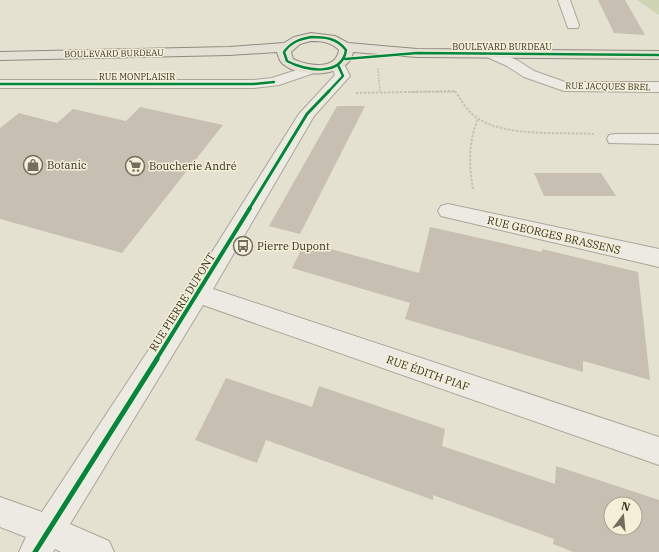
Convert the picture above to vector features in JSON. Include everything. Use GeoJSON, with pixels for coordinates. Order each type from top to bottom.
{"type":"FeatureCollection","features":[{"type":"Feature","properties":{"kind":"main road","name":"BOULEVARD BURDEAU"},"geometry":{"type":"LineString","coordinates":[[286,55],[301,39],[316,37],[330,39],[342,57]]}},
{"type":"Feature","properties":{"kind":"main road","name":"BOULEVARD BURDEAU"},"geometry":{"type":"LineString","coordinates":[[0,56],[229,51],[286,55]]}},
{"type":"Feature","properties":{"kind":"main road","name":"BOULEVARD BURDEAU"},"geometry":{"type":"LineString","coordinates":[[286,55],[292,65],[314,70],[342,57],[417,53],[659,55]]}},
{"type":"Feature","properties":{"kind":"street"},"geometry":{"type":"LineString","coordinates":[[564,0],[573,25]]}},
{"type":"Feature","properties":{"kind":"street","name":"RUE JACQUES BREL"},"geometry":{"type":"LineString","coordinates":[[492,54],[512,63],[529,74],[564,86],[659,87]]}},
{"type":"Feature","properties":{"kind":"street"},"geometry":{"type":"LineString","coordinates":[[274,82],[286,55]]}},
{"type":"Feature","properties":{"kind":"street","name":"RUE PIERRE DUPONT"},"geometry":{"type":"LineString","coordinates":[[42,541],[198,294],[307,114],[339,92],[343,76],[342,57]]}},
{"type":"Feature","properties":{"kind":"street"},"geometry":{"type":"LineString","coordinates":[[314,70],[339,92]]}},
{"type":"Feature","properties":{"kind":"street","name":"RUE MONPLAISIR"},"geometry":{"type":"LineString","coordinates":[[0,84],[238,84],[274,82],[314,70]]}},
{"type":"Feature","properties":{"kind":"street"},"geometry":{"type":"LineString","coordinates":[[616,139],[659,139]]}},
{"type":"Feature","properties":{"kind":"street","name":"RUE GEORGES BRASSENS"},"geometry":{"type":"LineString","coordinates":[[448,211],[659,258]]}},
{"type":"Feature","properties":{"kind":"street","name":"RUE ÉDITH PIAF"},"geometry":{"type":"LineString","coordinates":[[198,294],[659,451]]}},
{"type":"Feature","properties":{"kind":"street"},"geometry":{"type":"LineString","coordinates":[[0,512],[42,541],[98,552]]}},
{"type":"Feature","properties":{"kind":"path"},"geometry":{"type":"LineString","coordinates":[[377,66],[380,92]]}},
{"type":"Feature","properties":{"kind":"path"},"geometry":{"type":"LineString","coordinates":[[339,92],[455,91],[466,108],[478,120],[486,124],[516,130],[604,134],[616,139]]}},
{"type":"Feature","properties":{"kind":"path"},"geometry":{"type":"LineString","coordinates":[[473,189],[469,169],[470,153],[472,130],[478,120]]}},
{"type":"Feature","properties":{"kind":"green space"},"geometry":{"type":"Polygon","coordinates":[[[637,0],[659,0],[659,15],[637,0]]]}},
{"type":"Feature","properties":{"kind":"building"},"geometry":{"type":"Polygon","coordinates":[[[598,0],[625,0],[645,35],[614,33],[598,0]]]}},
{"type":"Feature","properties":{"kind":"building"},"geometry":{"type":"Polygon","coordinates":[[[337,106],[365,106],[300,234],[269,226],[337,106]]]}},
{"type":"Feature","properties":{"kind":"building","name":"Boucherie André"},"geometry":{"type":"Polygon","coordinates":[[[140,107],[223,125],[122,253],[0,219],[0,128],[19,113],[57,123],[73,109],[126,121],[140,107]]]}},
{"type":"Feature","properties":{"kind":"building"},"geometry":{"type":"Polygon","coordinates":[[[534,173],[601,173],[616,196],[544,196],[534,173]]]}},
{"type":"Feature","properties":{"kind":"building"},"geometry":{"type":"Polygon","coordinates":[[[430,227],[542,252],[542,249],[638,272],[650,380],[583,361],[583,372],[405,319],[410,303],[292,268],[305,242],[419,273],[430,227]]]}},
{"type":"Feature","properties":{"kind":"building"},"geometry":{"type":"Polygon","coordinates":[[[226,378],[312,407],[319,386],[445,429],[442,446],[555,484],[556,466],[659,500],[659,552],[573,552],[553,544],[554,539],[433,495],[433,500],[266,440],[257,463],[195,440],[226,378]]]}},
{"type":"Feature","properties":{"kind":"cycle path"},"geometry":{"type":"LineString","coordinates":[[311,37],[331,39],[339,43],[346,50],[345,58],[340,64],[332,68],[322,69],[302,67],[287,61],[284,52],[286,48],[292,43],[311,37]]}},
{"type":"Feature","properties":{"kind":"cycle path"},"geometry":{"type":"LineString","coordinates":[[345,59],[417,53],[659,55]]}},
{"type":"Feature","properties":{"kind":"cycle path"},"geometry":{"type":"LineString","coordinates":[[35,552],[198,294],[307,114],[343,76],[338,65]]}},
{"type":"Feature","properties":{"kind":"cycle path"},"geometry":{"type":"LineString","coordinates":[[0,84],[253,84],[274,82]]}},
{"type":"Feature","properties":{"kind":"place","name":"Botanic"},"geometry":{"type":"Point","coordinates":[33,165]}},
{"type":"Feature","properties":{"kind":"place","name":"Boucherie André"},"geometry":{"type":"Point","coordinates":[135,166]}},
{"type":"Feature","properties":{"kind":"place","name":"Pierre Dupont"},"geometry":{"type":"Point","coordinates":[243,246]}}]}
